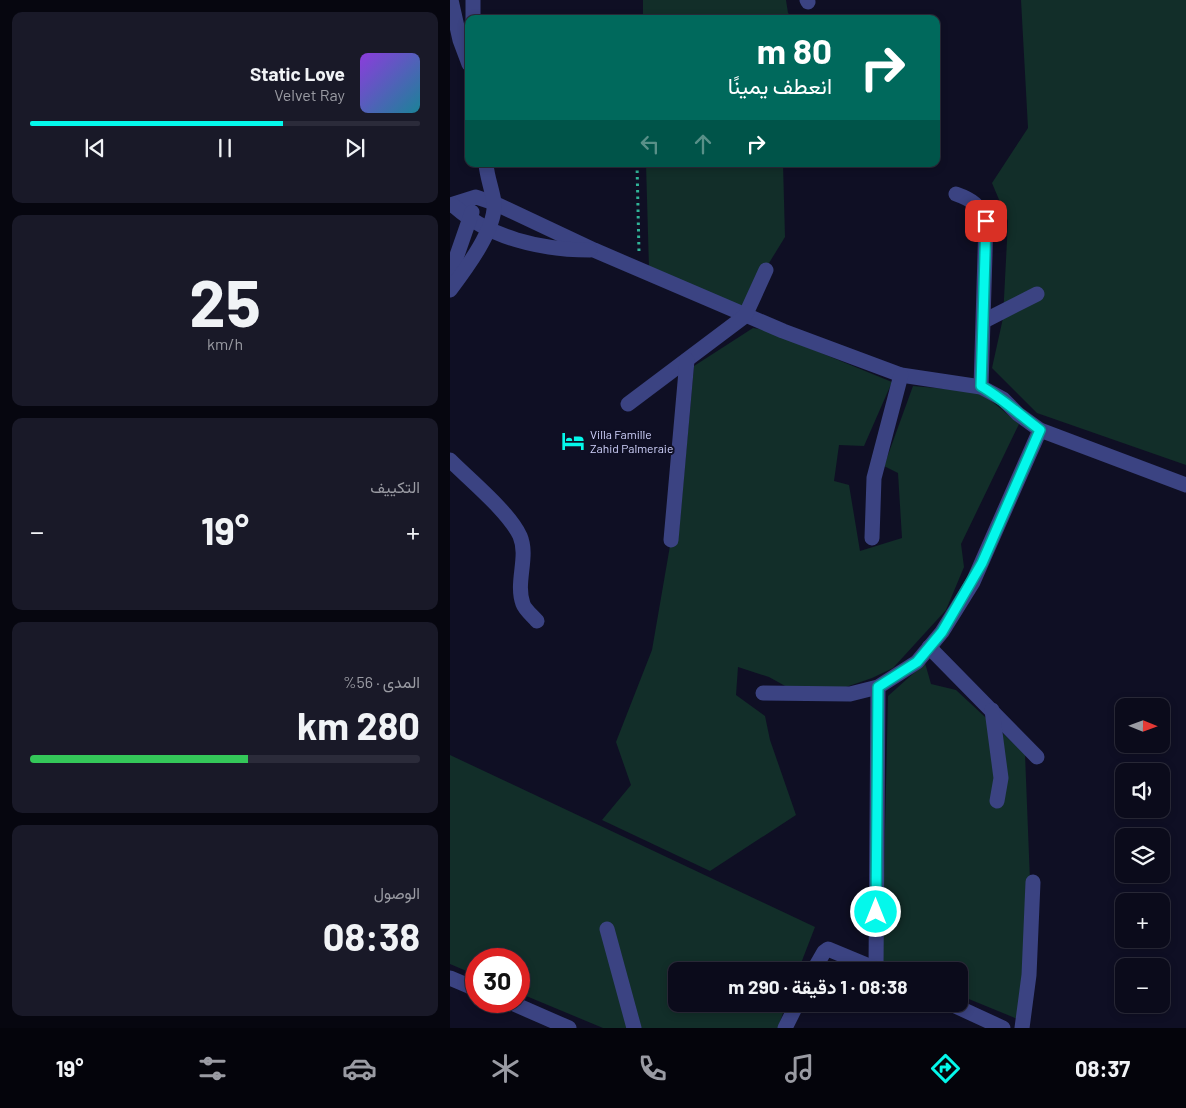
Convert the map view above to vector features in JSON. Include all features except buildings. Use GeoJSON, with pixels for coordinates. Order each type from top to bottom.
{"type":"FeatureCollection","features":[{"type":"Feature","properties":{"kind":"street"},"geometry":{"type":"LineString","coordinates":[[451,0],[465,53]]}},
{"type":"Feature","properties":{"kind":"street"},"geometry":{"type":"LineString","coordinates":[[473,0],[473,15]]}},
{"type":"Feature","properties":{"kind":"street"},"geometry":{"type":"LineString","coordinates":[[450,290],[473,258],[488,230],[494,203],[487,179],[486,167]]}},
{"type":"Feature","properties":{"kind":"street"},"geometry":{"type":"LineString","coordinates":[[450,290],[455,261],[476,198],[487,179]]}},
{"type":"Feature","properties":{"kind":"street"},"geometry":{"type":"LineString","coordinates":[[956,194],[974,200],[986,221],[981,386]]}},
{"type":"Feature","properties":{"kind":"street"},"geometry":{"type":"LineString","coordinates":[[452,205],[476,198],[494,203],[594,250],[745,316],[900,375],[981,386],[1003,399],[1018,414],[1040,430],[1186,485]]}},
{"type":"Feature","properties":{"kind":"street"},"geometry":{"type":"LineString","coordinates":[[452,205],[469,219],[499,235],[567,250],[594,250]]}},
{"type":"Feature","properties":{"kind":"street"},"geometry":{"type":"LineString","coordinates":[[628,404],[745,316],[766,270]]}},
{"type":"Feature","properties":{"kind":"street"},"geometry":{"type":"LineString","coordinates":[[984,321],[1037,294]]}},
{"type":"Feature","properties":{"kind":"street"},"geometry":{"type":"LineString","coordinates":[[671,540],[687,360]]}},
{"type":"Feature","properties":{"kind":"street"},"geometry":{"type":"LineString","coordinates":[[872,538],[874,478],[900,375]]}},
{"type":"Feature","properties":{"kind":"street"},"geometry":{"type":"LineString","coordinates":[[763,694],[850,694],[878,687],[917,662],[942,632],[976,576],[1040,430]]}},
{"type":"Feature","properties":{"kind":"street"},"geometry":{"type":"LineString","coordinates":[[450,460],[510,520],[521,537],[523,553],[520,591],[523,606],[537,622]]}},
{"type":"Feature","properties":{"kind":"street"},"geometry":{"type":"LineString","coordinates":[[930,647],[1037,757]]}},
{"type":"Feature","properties":{"kind":"street"},"geometry":{"type":"LineString","coordinates":[[878,687],[878,962]]}},
{"type":"Feature","properties":{"kind":"street"},"geometry":{"type":"LineString","coordinates":[[992,710],[1001,778],[997,801]]}},
{"type":"Feature","properties":{"kind":"street"},"geometry":{"type":"LineString","coordinates":[[1022,1028],[1029,975],[1033,882]]}},
{"type":"Feature","properties":{"kind":"street"},"geometry":{"type":"LineString","coordinates":[[607,929],[634,1028]]}},
{"type":"Feature","properties":{"kind":"street"},"geometry":{"type":"LineString","coordinates":[[818,962],[828,949],[859,962]]}},
{"type":"Feature","properties":{"kind":"street"},"geometry":{"type":"LineString","coordinates":[[450,978],[465,984]]}},
{"type":"Feature","properties":{"kind":"street"},"geometry":{"type":"LineString","coordinates":[[530,1011],[569,1028]]}},
{"type":"Feature","properties":{"kind":"street"},"geometry":{"type":"LineString","coordinates":[[785,1028],[793,1012]]}},
{"type":"Feature","properties":{"kind":"street"},"geometry":{"type":"LineString","coordinates":[[968,1012],[1003,1028]]}},
{"type":"Feature","properties":{"kind":"path"},"geometry":{"type":"LineString","coordinates":[[637,167],[639,270]]}},
{"type":"Feature","properties":{"kind":"green space"},"geometry":{"type":"Polygon","coordinates":[[[643,0],[786,0],[790,15],[643,15],[643,0]]]}},
{"type":"Feature","properties":{"kind":"green space"},"geometry":{"type":"Polygon","coordinates":[[[1021,0],[1186,0],[1186,465],[1037,413],[992,368],[1003,318],[1008,221],[992,183],[1028,128],[1021,0]]]}},
{"type":"Feature","properties":{"kind":"green space"},"geometry":{"type":"Polygon","coordinates":[[[646,167],[783,167],[785,237],[742,307],[649,268],[646,167]]]}},
{"type":"Feature","properties":{"kind":"green space"},"geometry":{"type":"Polygon","coordinates":[[[753,328],[765,330],[892,382],[864,446],[839,445],[834,481],[849,485],[860,551],[902,538],[898,473],[884,466],[913,386],[981,392],[1019,424],[961,544],[964,567],[946,610],[893,668],[846,687],[787,687],[769,677],[738,667],[736,695],[765,716],[770,740],[796,815],[710,871],[602,820],[631,785],[616,742],[652,650],[671,540],[678,540],[694,366],[753,328]]]}},
{"type":"Feature","properties":{"kind":"green space"},"geometry":{"type":"Polygon","coordinates":[[[925,663],[931,684],[956,690],[1025,754],[1030,881],[1020,1020],[968,999],[968,962],[882,962],[888,696],[925,663]]]}},
{"type":"Feature","properties":{"kind":"green space"},"geometry":{"type":"Polygon","coordinates":[[[450,755],[815,927],[801,962],[668,962],[668,1012],[783,1012],[778,1028],[603,1028],[530,998],[530,948],[465,948],[465,970],[450,964],[450,755]]]}},
{"type":"Feature","properties":{"kind":"place","name":"Villa Famille Zahid Palmeraie"},"geometry":{"type":"Point","coordinates":[573,441]}},
{"type":"Feature","properties":{"kind":"route"},"geometry":{"type":"LineString","coordinates":[[876,912],[878,687],[917,662],[942,632],[973,582],[1040,430],[1018,414],[1003,399],[981,386],[986,221]]}}]}
